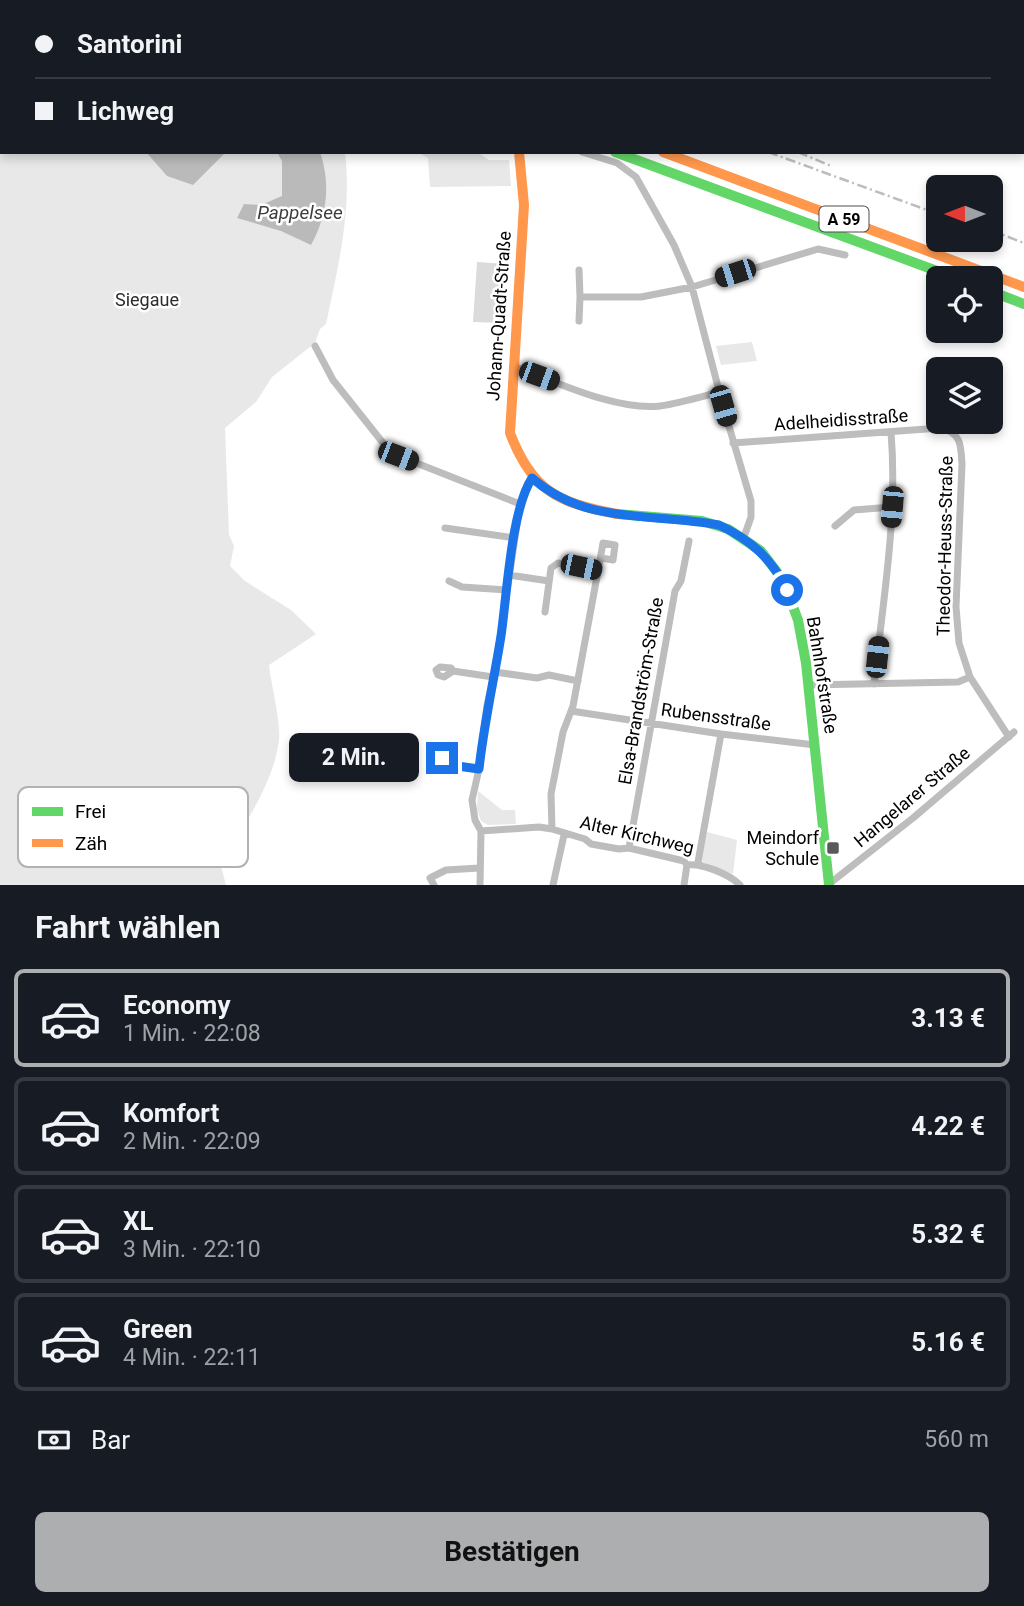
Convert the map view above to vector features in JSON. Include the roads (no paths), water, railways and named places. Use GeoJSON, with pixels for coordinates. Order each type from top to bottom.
{"type":"FeatureCollection","features":[{"type":"Feature","properties":{"kind":"main road","name":"Johann-Quadt-Straße"},"geometry":{"type":"LineString","coordinates":[[519,154],[524,205],[510,433],[515,453],[532,478]]}},
{"type":"Feature","properties":{"kind":"main road","name":"A 59"},"geometry":{"type":"LineString","coordinates":[[620,154],[926,267]]}},
{"type":"Feature","properties":{"kind":"main road","name":"A 59"},"geometry":{"type":"LineString","coordinates":[[668,154],[1024,287]]}},
{"type":"Feature","properties":{"kind":"main road"},"geometry":{"type":"LineString","coordinates":[[1003,296],[1024,304]]}},
{"type":"Feature","properties":{"kind":"main road"},"geometry":{"type":"LineString","coordinates":[[532,478],[555,496],[582,507],[710,523],[744,537]]}},
{"type":"Feature","properties":{"kind":"main road","name":"Bahnhofstraße"},"geometry":{"type":"LineString","coordinates":[[744,537],[772,563],[787,590],[797,618],[808,685],[829,885]]}},
{"type":"Feature","properties":{"kind":"street"},"geometry":{"type":"LineString","coordinates":[[588,154],[617,163],[636,177],[674,245],[692,287],[751,501],[751,517],[744,537]]}},
{"type":"Feature","properties":{"kind":"street"},"geometry":{"type":"LineString","coordinates":[[580,297],[641,297],[692,287],[818,249],[845,255]]}},
{"type":"Feature","properties":{"kind":"street"},"geometry":{"type":"LineString","coordinates":[[579,271],[579,321]]}},
{"type":"Feature","properties":{"kind":"street"},"geometry":{"type":"LineString","coordinates":[[315,346],[333,380],[391,453],[520,504]]}},
{"type":"Feature","properties":{"kind":"street"},"geometry":{"type":"LineString","coordinates":[[513,366],[592,395],[636,405],[661,406],[719,392]]}},
{"type":"Feature","properties":{"kind":"street","name":"Adelheidisstraße"},"geometry":{"type":"LineString","coordinates":[[733,443],[926,431]]}},
{"type":"Feature","properties":{"kind":"street"},"geometry":{"type":"LineString","coordinates":[[874,684],[892,507],[894,469],[891,432]]}},
{"type":"Feature","properties":{"kind":"street","name":"Theodor-Heuss-Straße"},"geometry":{"type":"LineString","coordinates":[[956,434],[961,444],[961,539],[956,623],[963,663],[1011,734]]}},
{"type":"Feature","properties":{"kind":"street"},"geometry":{"type":"LineString","coordinates":[[480,885],[481,831],[472,811],[520,504],[532,478]]}},
{"type":"Feature","properties":{"kind":"street"},"geometry":{"type":"LineString","coordinates":[[835,526],[853,510],[892,507]]}},
{"type":"Feature","properties":{"kind":"street"},"geometry":{"type":"LineString","coordinates":[[445,528],[515,538]]}},
{"type":"Feature","properties":{"kind":"street","name":"Elsa-Brandström-Straße"},"geometry":{"type":"LineString","coordinates":[[629,848],[675,591],[681,581],[689,541]]}},
{"type":"Feature","properties":{"kind":"street"},"geometry":{"type":"LineString","coordinates":[[552,829],[551,794],[563,732],[578,681],[600,558]]}},
{"type":"Feature","properties":{"kind":"street"},"geometry":{"type":"LineString","coordinates":[[545,612],[551,568],[558,563],[598,571]]}},
{"type":"Feature","properties":{"kind":"street"},"geometry":{"type":"LineString","coordinates":[[509,575],[549,581]]}},
{"type":"Feature","properties":{"kind":"street"},"geometry":{"type":"LineString","coordinates":[[449,582],[462,587],[507,590]]}},
{"type":"Feature","properties":{"kind":"street"},"geometry":{"type":"LineString","coordinates":[[453,671],[537,678],[549,675],[578,681]]}},
{"type":"Feature","properties":{"kind":"street"},"geometry":{"type":"LineString","coordinates":[[808,685],[958,682],[970,677]]}},
{"type":"Feature","properties":{"kind":"street","name":"Rubensstraße"},"geometry":{"type":"LineString","coordinates":[[571,711],[720,734],[815,745]]}},
{"type":"Feature","properties":{"kind":"street"},"geometry":{"type":"LineString","coordinates":[[701,866],[698,862],[720,734]]}},
{"type":"Feature","properties":{"kind":"street","name":"Hangelarer Straße"},"geometry":{"type":"LineString","coordinates":[[829,885],[1011,734]]}},
{"type":"Feature","properties":{"kind":"street"},"geometry":{"type":"LineString","coordinates":[[442,758],[450,765],[479,769]]}},
{"type":"Feature","properties":{"kind":"street","name":"Alter Kirchweg"},"geometry":{"type":"LineString","coordinates":[[481,831],[539,827],[552,829],[564,835],[585,839],[591,844],[629,848],[684,861],[687,865],[701,866],[733,879],[740,885]]}},
{"type":"Feature","properties":{"kind":"street"},"geometry":{"type":"LineString","coordinates":[[553,885],[564,835]]}},
{"type":"Feature","properties":{"kind":"street"},"geometry":{"type":"LineString","coordinates":[[684,885],[687,865]]}},
{"type":"Feature","properties":{"kind":"street"},"geometry":{"type":"LineString","coordinates":[[434,885],[430,878],[446,870],[480,868]]}},
{"type":"Feature","properties":{"kind":"water"},"geometry":{"type":"Polygon","coordinates":[[[148,154],[224,154],[193,185],[167,176],[148,154]]]}},
{"type":"Feature","properties":{"kind":"water","name":"Pappelsee"},"geometry":{"type":"Polygon","coordinates":[[[278,154],[320,154],[326,200],[321,223],[311,245],[281,231],[237,218],[244,204],[261,205],[282,196],[282,161],[278,154]]]}},
{"type":"Feature","properties":{"kind":"railway"},"geometry":{"type":"LineString","coordinates":[[773,154],[926,210]]}},
{"type":"Feature","properties":{"kind":"railway"},"geometry":{"type":"LineString","coordinates":[[803,154],[831,166]]}},
{"type":"Feature","properties":{"kind":"railway"},"geometry":{"type":"LineString","coordinates":[[1003,235],[1024,243]]}},
{"type":"Feature","properties":{"kind":"place","name":"Meindorf Schule"},"geometry":{"type":"Point","coordinates":[833,848]}},
{"type":"Feature","properties":{"kind":"park label","name":"Siegaue"},"geometry":{"type":"Point","coordinates":[147,300]}}]}
